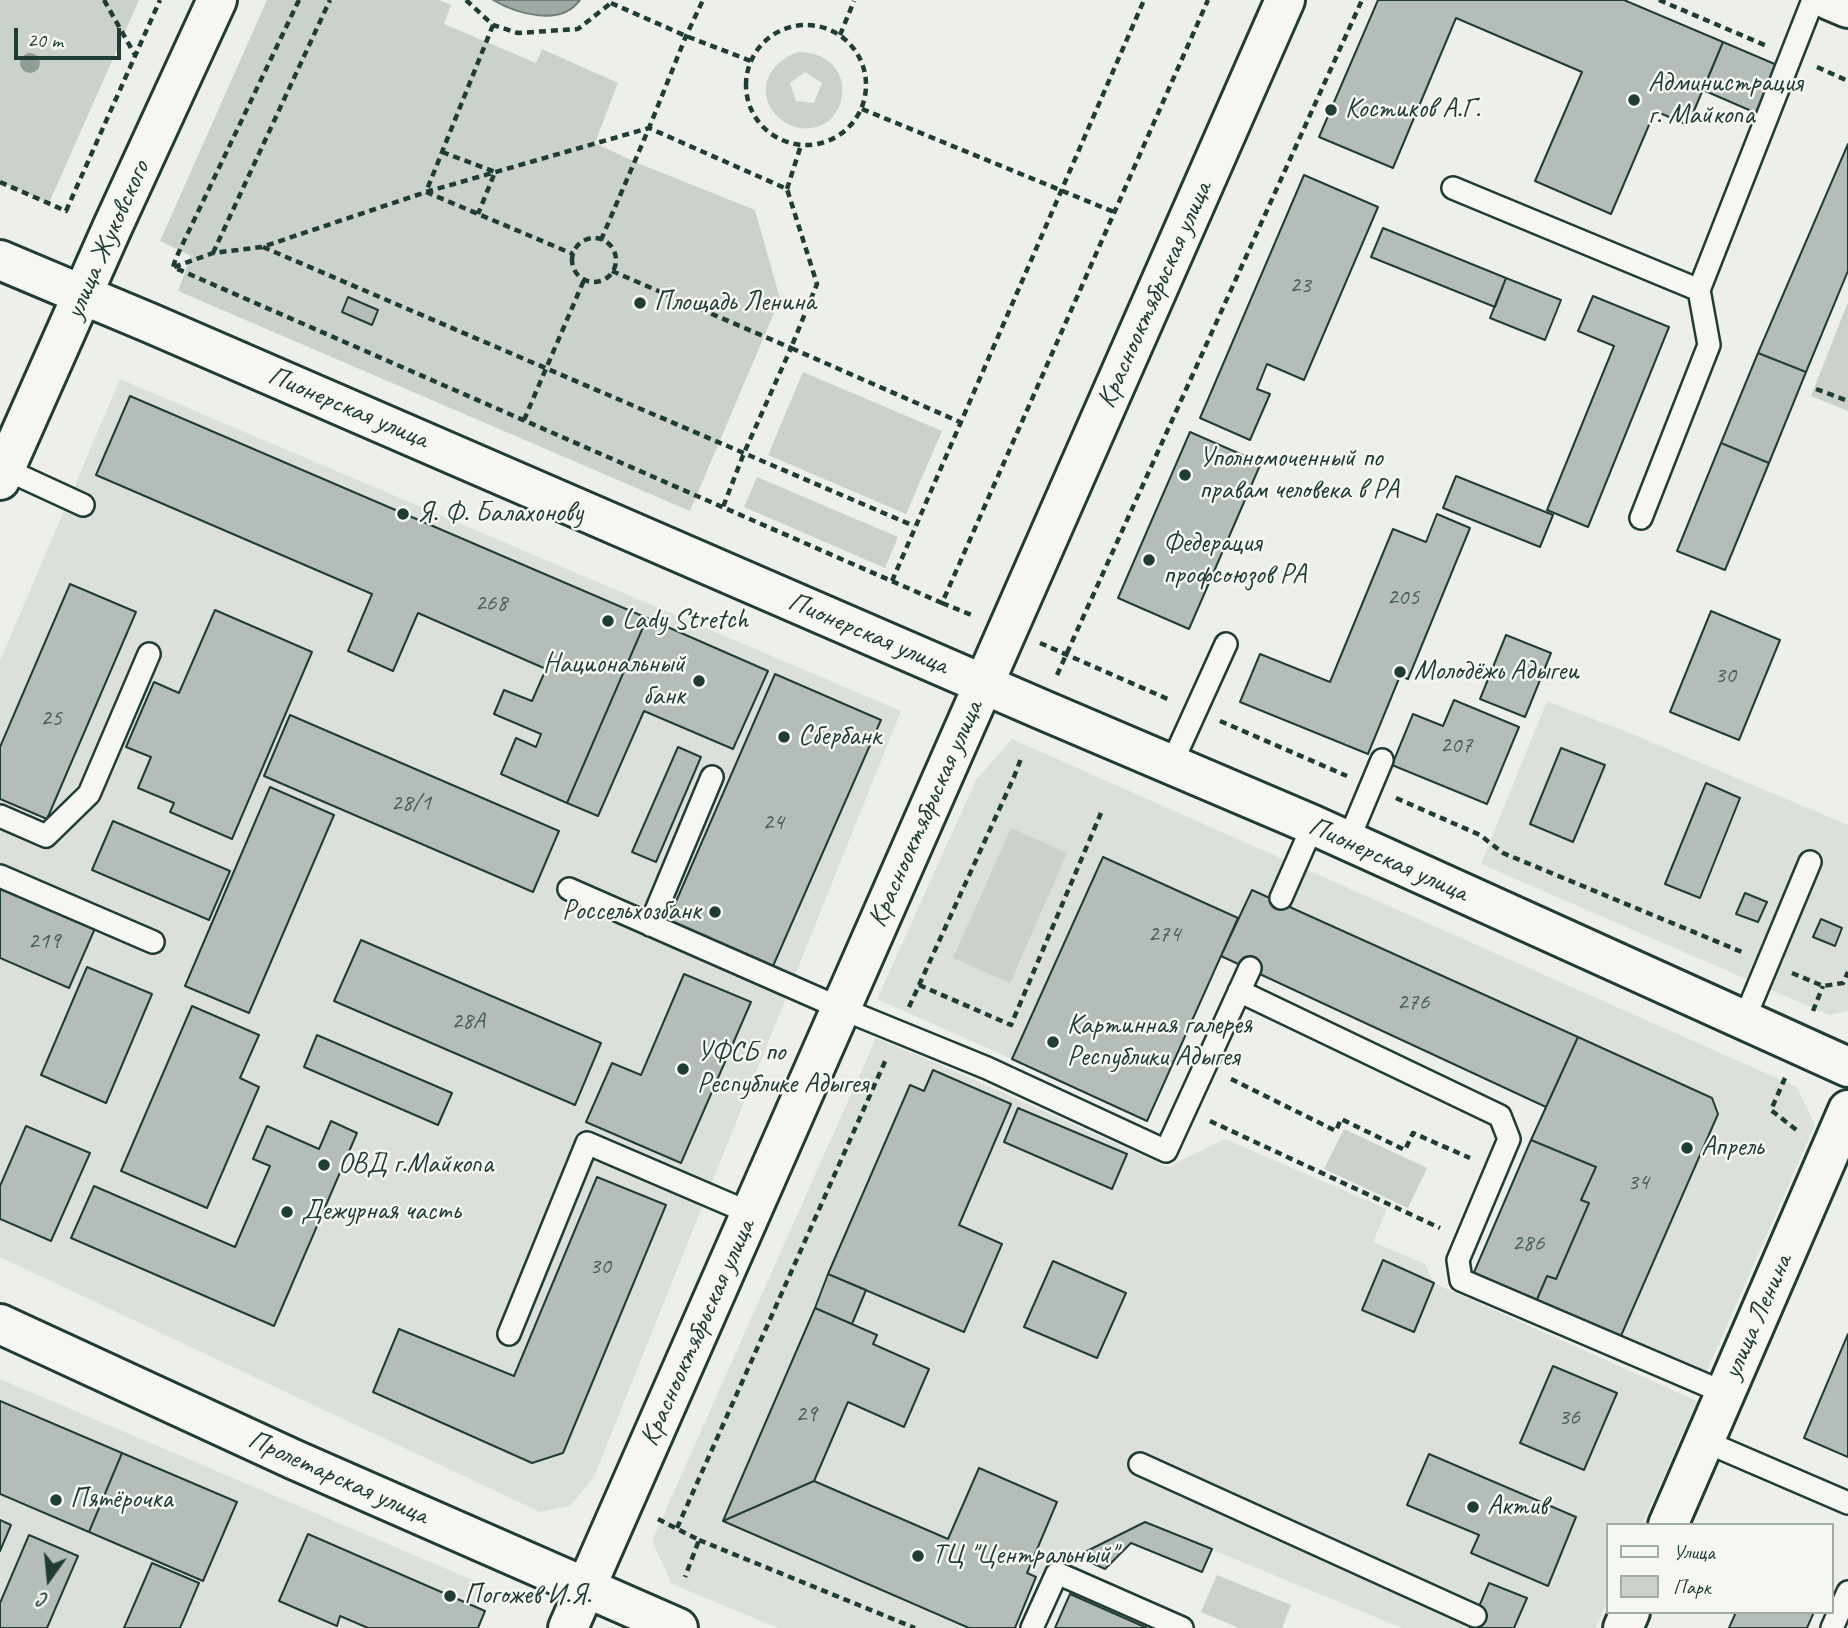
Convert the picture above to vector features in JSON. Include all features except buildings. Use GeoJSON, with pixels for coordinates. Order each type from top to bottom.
{"type":"FeatureCollection","features":[{"type":"Feature","properties":{"kind":"main road","name":"улица Жуковского"},"geometry":{"type":"LineString","coordinates":[[3,474],[217,0]]}},
{"type":"Feature","properties":{"kind":"main road","name":"Краснооктябрьская улица"},"geometry":{"type":"LineString","coordinates":[[568,1628],[1285,0]]}},
{"type":"Feature","properties":{"kind":"main road"},"geometry":{"type":"LineString","coordinates":[[1829,0],[1848,8]]}},
{"type":"Feature","properties":{"kind":"main road","name":"Пионерская улица"},"geometry":{"type":"LineString","coordinates":[[0,260],[1313,825],[1848,1067]]}},
{"type":"Feature","properties":{"kind":"main road","name":"улица Ленина"},"geometry":{"type":"LineString","coordinates":[[1669,1523],[1848,1110]]}},
{"type":"Feature","properties":{"kind":"main road","name":"Пролетарская улица"},"geometry":{"type":"LineString","coordinates":[[0,1324],[295,1460],[678,1628]]}},
{"type":"Feature","properties":{"kind":"lane"},"geometry":{"type":"LineString","coordinates":[[1641,517],[1709,345],[1699,290],[1813,0]]}},
{"type":"Feature","properties":{"kind":"lane"},"geometry":{"type":"LineString","coordinates":[[1453,188],[1699,290]]}},
{"type":"Feature","properties":{"kind":"lane"},"geometry":{"type":"LineString","coordinates":[[3,474],[83,505]]}},
{"type":"Feature","properties":{"kind":"lane"},"geometry":{"type":"LineString","coordinates":[[1171,765],[1226,645]]}},
{"type":"Feature","properties":{"kind":"lane"},"geometry":{"type":"LineString","coordinates":[[0,816],[46,836],[89,794],[149,654]]}},
{"type":"Feature","properties":{"kind":"lane"},"geometry":{"type":"LineString","coordinates":[[1348,841],[1382,760]]}},
{"type":"Feature","properties":{"kind":"lane"},"geometry":{"type":"LineString","coordinates":[[650,925],[712,777]]}},
{"type":"Feature","properties":{"kind":"lane"},"geometry":{"type":"LineString","coordinates":[[1281,898],[1313,825]]}},
{"type":"Feature","properties":{"kind":"lane"},"geometry":{"type":"LineString","coordinates":[[1744,1020],[1810,862]]}},
{"type":"Feature","properties":{"kind":"lane"},"geometry":{"type":"LineString","coordinates":[[0,876],[153,942]]}},
{"type":"Feature","properties":{"kind":"lane"},"geometry":{"type":"LineString","coordinates":[[569,890],[840,1009],[987,1068],[1166,1151],[1250,968]]}},
{"type":"Feature","properties":{"kind":"lane"},"geometry":{"type":"LineString","coordinates":[[1240,991],[1500,1116],[1508,1139],[1458,1260],[1461,1280],[1725,1393]]}},
{"type":"Feature","properties":{"kind":"lane"},"geometry":{"type":"LineString","coordinates":[[509,1334],[587,1143],[750,1213]]}},
{"type":"Feature","properties":{"kind":"lane"},"geometry":{"type":"LineString","coordinates":[[1704,1441],[1848,1503]]}},
{"type":"Feature","properties":{"kind":"lane"},"geometry":{"type":"LineString","coordinates":[[1140,1464],[1475,1616]]}},
{"type":"Feature","properties":{"kind":"lane"},"geometry":{"type":"LineString","coordinates":[[1032,1628],[1057,1573],[1182,1628]]}},
{"type":"Feature","properties":{"kind":"lane"},"geometry":{"type":"LineString","coordinates":[[1832,1628],[1848,1592]]}},
{"type":"Feature","properties":{"kind":"path"},"geometry":{"type":"LineString","coordinates":[[104,0],[135,56]]}},
{"type":"Feature","properties":{"kind":"path"},"geometry":{"type":"LineString","coordinates":[[0,182],[65,211],[160,0]]}},
{"type":"Feature","properties":{"kind":"path"},"geometry":{"type":"LineString","coordinates":[[173,267],[299,0]]}},
{"type":"Feature","properties":{"kind":"path"},"geometry":{"type":"LineString","coordinates":[[213,253],[330,0]]}},
{"type":"Feature","properties":{"kind":"path"},"geometry":{"type":"LineString","coordinates":[[466,0],[494,25],[518,33],[578,29],[611,1],[686,36],[751,61]]}},
{"type":"Feature","properties":{"kind":"path"},"geometry":{"type":"LineString","coordinates":[[601,240],[702,0]]}},
{"type":"Feature","properties":{"kind":"path"},"geometry":{"type":"LineString","coordinates":[[840,35],[854,0]]}},
{"type":"Feature","properties":{"kind":"path"},"geometry":{"type":"LineString","coordinates":[[892,580],[1144,0]]}},
{"type":"Feature","properties":{"kind":"path"},"geometry":{"type":"LineString","coordinates":[[173,267],[942,603],[1208,0]]}},
{"type":"Feature","properties":{"kind":"path"},"geometry":{"type":"LineString","coordinates":[[1055,679],[1362,0]]}},
{"type":"Feature","properties":{"kind":"path"},"geometry":{"type":"LineString","coordinates":[[1658,0],[1848,81]]}},
{"type":"Feature","properties":{"kind":"path"},"geometry":{"type":"LineString","coordinates":[[426,192],[494,25]]}},
{"type":"Feature","properties":{"kind":"path"},"geometry":{"type":"LineString","coordinates":[[800,25],[821,26],[840,35],[855,49],[865,68],[867,89],[862,109],[852,125],[837,138],[820,144],[801,145],[782,140],[766,131],[754,116],[747,97],[746,78],[751,61],[763,43],[780,31],[800,25]]}},
{"type":"Feature","properties":{"kind":"path"},"geometry":{"type":"LineString","coordinates":[[862,109],[1115,212]]}},
{"type":"Feature","properties":{"kind":"path"},"geometry":{"type":"LineString","coordinates":[[173,267],[213,253],[262,247],[426,192],[649,128],[787,189]]}},
{"type":"Feature","properties":{"kind":"path"},"geometry":{"type":"LineString","coordinates":[[723,507],[817,284],[787,189],[801,145]]}},
{"type":"Feature","properties":{"kind":"path"},"geometry":{"type":"LineString","coordinates":[[442,152],[495,172]]}},
{"type":"Feature","properties":{"kind":"path"},"geometry":{"type":"LineString","coordinates":[[478,214],[495,172]]}},
{"type":"Feature","properties":{"kind":"path"},"geometry":{"type":"LineString","coordinates":[[426,192],[573,254]]}},
{"type":"Feature","properties":{"kind":"path"},"geometry":{"type":"LineString","coordinates":[[593,237],[601,240],[609,244],[614,251],[616,259],[612,271],[602,280],[584,280],[573,268],[573,254],[578,244],[585,240],[593,237]]}},
{"type":"Feature","properties":{"kind":"path"},"geometry":{"type":"LineString","coordinates":[[262,247],[915,526]]}},
{"type":"Feature","properties":{"kind":"path"},"geometry":{"type":"LineString","coordinates":[[612,271],[960,422]]}},
{"type":"Feature","properties":{"kind":"path"},"geometry":{"type":"LineString","coordinates":[[524,420],[584,280]]}},
{"type":"Feature","properties":{"kind":"path"},"geometry":{"type":"LineString","coordinates":[[1816,389],[1848,401]]}},
{"type":"Feature","properties":{"kind":"path"},"geometry":{"type":"LineString","coordinates":[[1049,647],[1480,835],[1503,853],[1823,986],[1846,984],[1848,972]]}},
{"type":"Feature","properties":{"kind":"path"},"geometry":{"type":"LineString","coordinates":[[677,1528],[1022,756]]}},
{"type":"Feature","properties":{"kind":"path"},"geometry":{"type":"LineString","coordinates":[[919,985],[1011,1025],[1101,813]]}},
{"type":"Feature","properties":{"kind":"path"},"geometry":{"type":"LineString","coordinates":[[1205,1066],[1336,1131],[1341,1119],[1405,1150],[1413,1133],[1496,1170]]}},
{"type":"Feature","properties":{"kind":"path"},"geometry":{"type":"LineString","coordinates":[[1185,1109],[1466,1240]]}},
{"type":"Feature","properties":{"kind":"path"},"geometry":{"type":"LineString","coordinates":[[658,1520],[915,1628]]}},
{"type":"Feature","properties":{"kind":"path"},"geometry":{"type":"LineString","coordinates":[[685,1577],[699,1539]]}},
{"type":"Feature","properties":{"kind":"shaded area"},"geometry":{"type":"Polygon","coordinates":[[[493,0],[580,0],[572,8],[550,16],[514,10],[493,0]]]}},
{"type":"Feature","properties":{"kind":"shaded area"},"geometry":{"type":"Polygon","coordinates":[[[120,379],[901,711],[594,1477],[570,1506],[540,1512],[0,1257],[0,661],[120,379]]]}},
{"type":"Feature","properties":{"kind":"shaded area"},"geometry":{"type":"Polygon","coordinates":[[[1547,701],[1848,825],[1848,1011],[1829,1015],[1481,864],[1547,701]]]}},
{"type":"Feature","properties":{"kind":"shaded area"},"geometry":{"type":"Polygon","coordinates":[[[1012,739],[1797,1087],[1815,1125],[1706,1373],[1620,1338],[1718,1115],[1712,1098],[1579,1038],[1546,1107],[1221,956],[1238,918],[1103,858],[1012,1059],[877,999],[976,780],[1012,739]]]}},
{"type":"Feature","properties":{"kind":"shaded area"},"geometry":{"type":"Polygon","coordinates":[[[876,1038],[1168,1167],[1225,1139],[1387,1209],[1373,1242],[1425,1264],[1434,1283],[1697,1401],[1643,1523],[1606,1523],[1606,1605],[1596,1628],[1402,1628],[1145,1522],[1036,1577],[1015,1628],[778,1628],[672,1584],[652,1541],[876,1038]]]}},
{"type":"Feature","properties":{"kind":"shaded area"},"geometry":{"type":"Polygon","coordinates":[[[0,1379],[487,1586],[469,1628],[0,1628],[0,1379]]]}},
{"type":"Feature","properties":{"kind":"green space"},"geometry":{"type":"Polygon","coordinates":[[[0,0],[139,0],[49,203],[0,182],[0,0]]]}},
{"type":"Feature","properties":{"kind":"green space"},"geometry":{"type":"Polygon","coordinates":[[[267,0],[439,0],[451,5],[444,24],[536,63],[542,49],[618,83],[595,143],[755,210],[780,299],[690,511],[178,291],[191,256],[160,241],[267,0]]]}},
{"type":"Feature","properties":{"kind":"green space"},"geometry":{"type":"Polygon","coordinates":[[[798,52],[819,56],[833,65],[841,78],[843,93],[839,107],[830,119],[817,127],[800,128],[790,125],[778,117],[769,106],[766,96],[768,78],[788,57],[798,52]],[[805,72],[790,83],[796,101],[814,103],[822,83],[805,72]]]}},
{"type":"Feature","properties":{"kind":"green space"},"geometry":{"type":"Polygon","coordinates":[[[1848,302],[1848,411],[1811,396],[1848,302]]]}},
{"type":"Feature","properties":{"kind":"green space"},"geometry":{"type":"Polygon","coordinates":[[[803,372],[942,431],[906,514],[768,455],[803,372]]]}},
{"type":"Feature","properties":{"kind":"green space"},"geometry":{"type":"Polygon","coordinates":[[[757,477],[898,537],[885,568],[744,507],[757,477]]]}},
{"type":"Feature","properties":{"kind":"green space"},"geometry":{"type":"Polygon","coordinates":[[[1011,828],[1067,853],[1010,983],[953,958],[1011,828]]]}},
{"type":"Feature","properties":{"kind":"green space"},"geometry":{"type":"Polygon","coordinates":[[[1344,1129],[1427,1168],[1408,1208],[1324,1169],[1344,1129]]]}},
{"type":"Feature","properties":{"kind":"green space"},"geometry":{"type":"Polygon","coordinates":[[[1217,1575],[1291,1605],[1282,1628],[1239,1628],[1201,1612],[1217,1575]]]}},
{"type":"Feature","properties":{"kind":"place","name":"Администрация г. Майкопа"},"geometry":{"type":"Point","coordinates":[1634,100]}},
{"type":"Feature","properties":{"kind":"place","name":"Костиков А.Г."},"geometry":{"type":"Point","coordinates":[1331,110]}},
{"type":"Feature","properties":{"kind":"place","name":"Площадь Ленина"},"geometry":{"type":"Point","coordinates":[640,303]}},
{"type":"Feature","properties":{"kind":"place","name":"Уполномоченный по правам человека в РА"},"geometry":{"type":"Point","coordinates":[1185,475]}},
{"type":"Feature","properties":{"kind":"place","name":"Я. Ф. Балахонову"},"geometry":{"type":"Point","coordinates":[403,514]}},
{"type":"Feature","properties":{"kind":"place","name":"Федерация профсоюзов РА"},"geometry":{"type":"Point","coordinates":[1149,560]}},
{"type":"Feature","properties":{"kind":"place","name":"Lady Stretch"},"geometry":{"type":"Point","coordinates":[608,621]}},
{"type":"Feature","properties":{"kind":"place","name":"Молодёжь Адыгеи"},"geometry":{"type":"Point","coordinates":[1400,672]}},
{"type":"Feature","properties":{"kind":"place","name":"Национальный банк"},"geometry":{"type":"Point","coordinates":[699,681]}},
{"type":"Feature","properties":{"kind":"place","name":"Сбербанк"},"geometry":{"type":"Point","coordinates":[784,737]}},
{"type":"Feature","properties":{"kind":"place","name":"Россельхозбанк"},"geometry":{"type":"Point","coordinates":[715,912]}},
{"type":"Feature","properties":{"kind":"place","name":"Картинная галерея Республики Адыгея"},"geometry":{"type":"Point","coordinates":[1053,1042]}},
{"type":"Feature","properties":{"kind":"place","name":"УФСБ по Республике Адыгея"},"geometry":{"type":"Point","coordinates":[683,1069]}},
{"type":"Feature","properties":{"kind":"place","name":"Апрель"},"geometry":{"type":"Point","coordinates":[1687,1148]}},
{"type":"Feature","properties":{"kind":"place","name":"ОВД г.Майкопа"},"geometry":{"type":"Point","coordinates":[324,1165]}},
{"type":"Feature","properties":{"kind":"place","name":"Дежурная часть"},"geometry":{"type":"Point","coordinates":[287,1212]}},
{"type":"Feature","properties":{"kind":"place","name":"Пятёрочка"},"geometry":{"type":"Point","coordinates":[56,1500]}},
{"type":"Feature","properties":{"kind":"place","name":"Актив"},"geometry":{"type":"Point","coordinates":[1473,1507]}},
{"type":"Feature","properties":{"kind":"place","name":"ТЦ \"Центральный\""},"geometry":{"type":"Point","coordinates":[918,1556]}},
{"type":"Feature","properties":{"kind":"place","name":"Погожев И.Я."},"geometry":{"type":"Point","coordinates":[450,1596]}}]}
